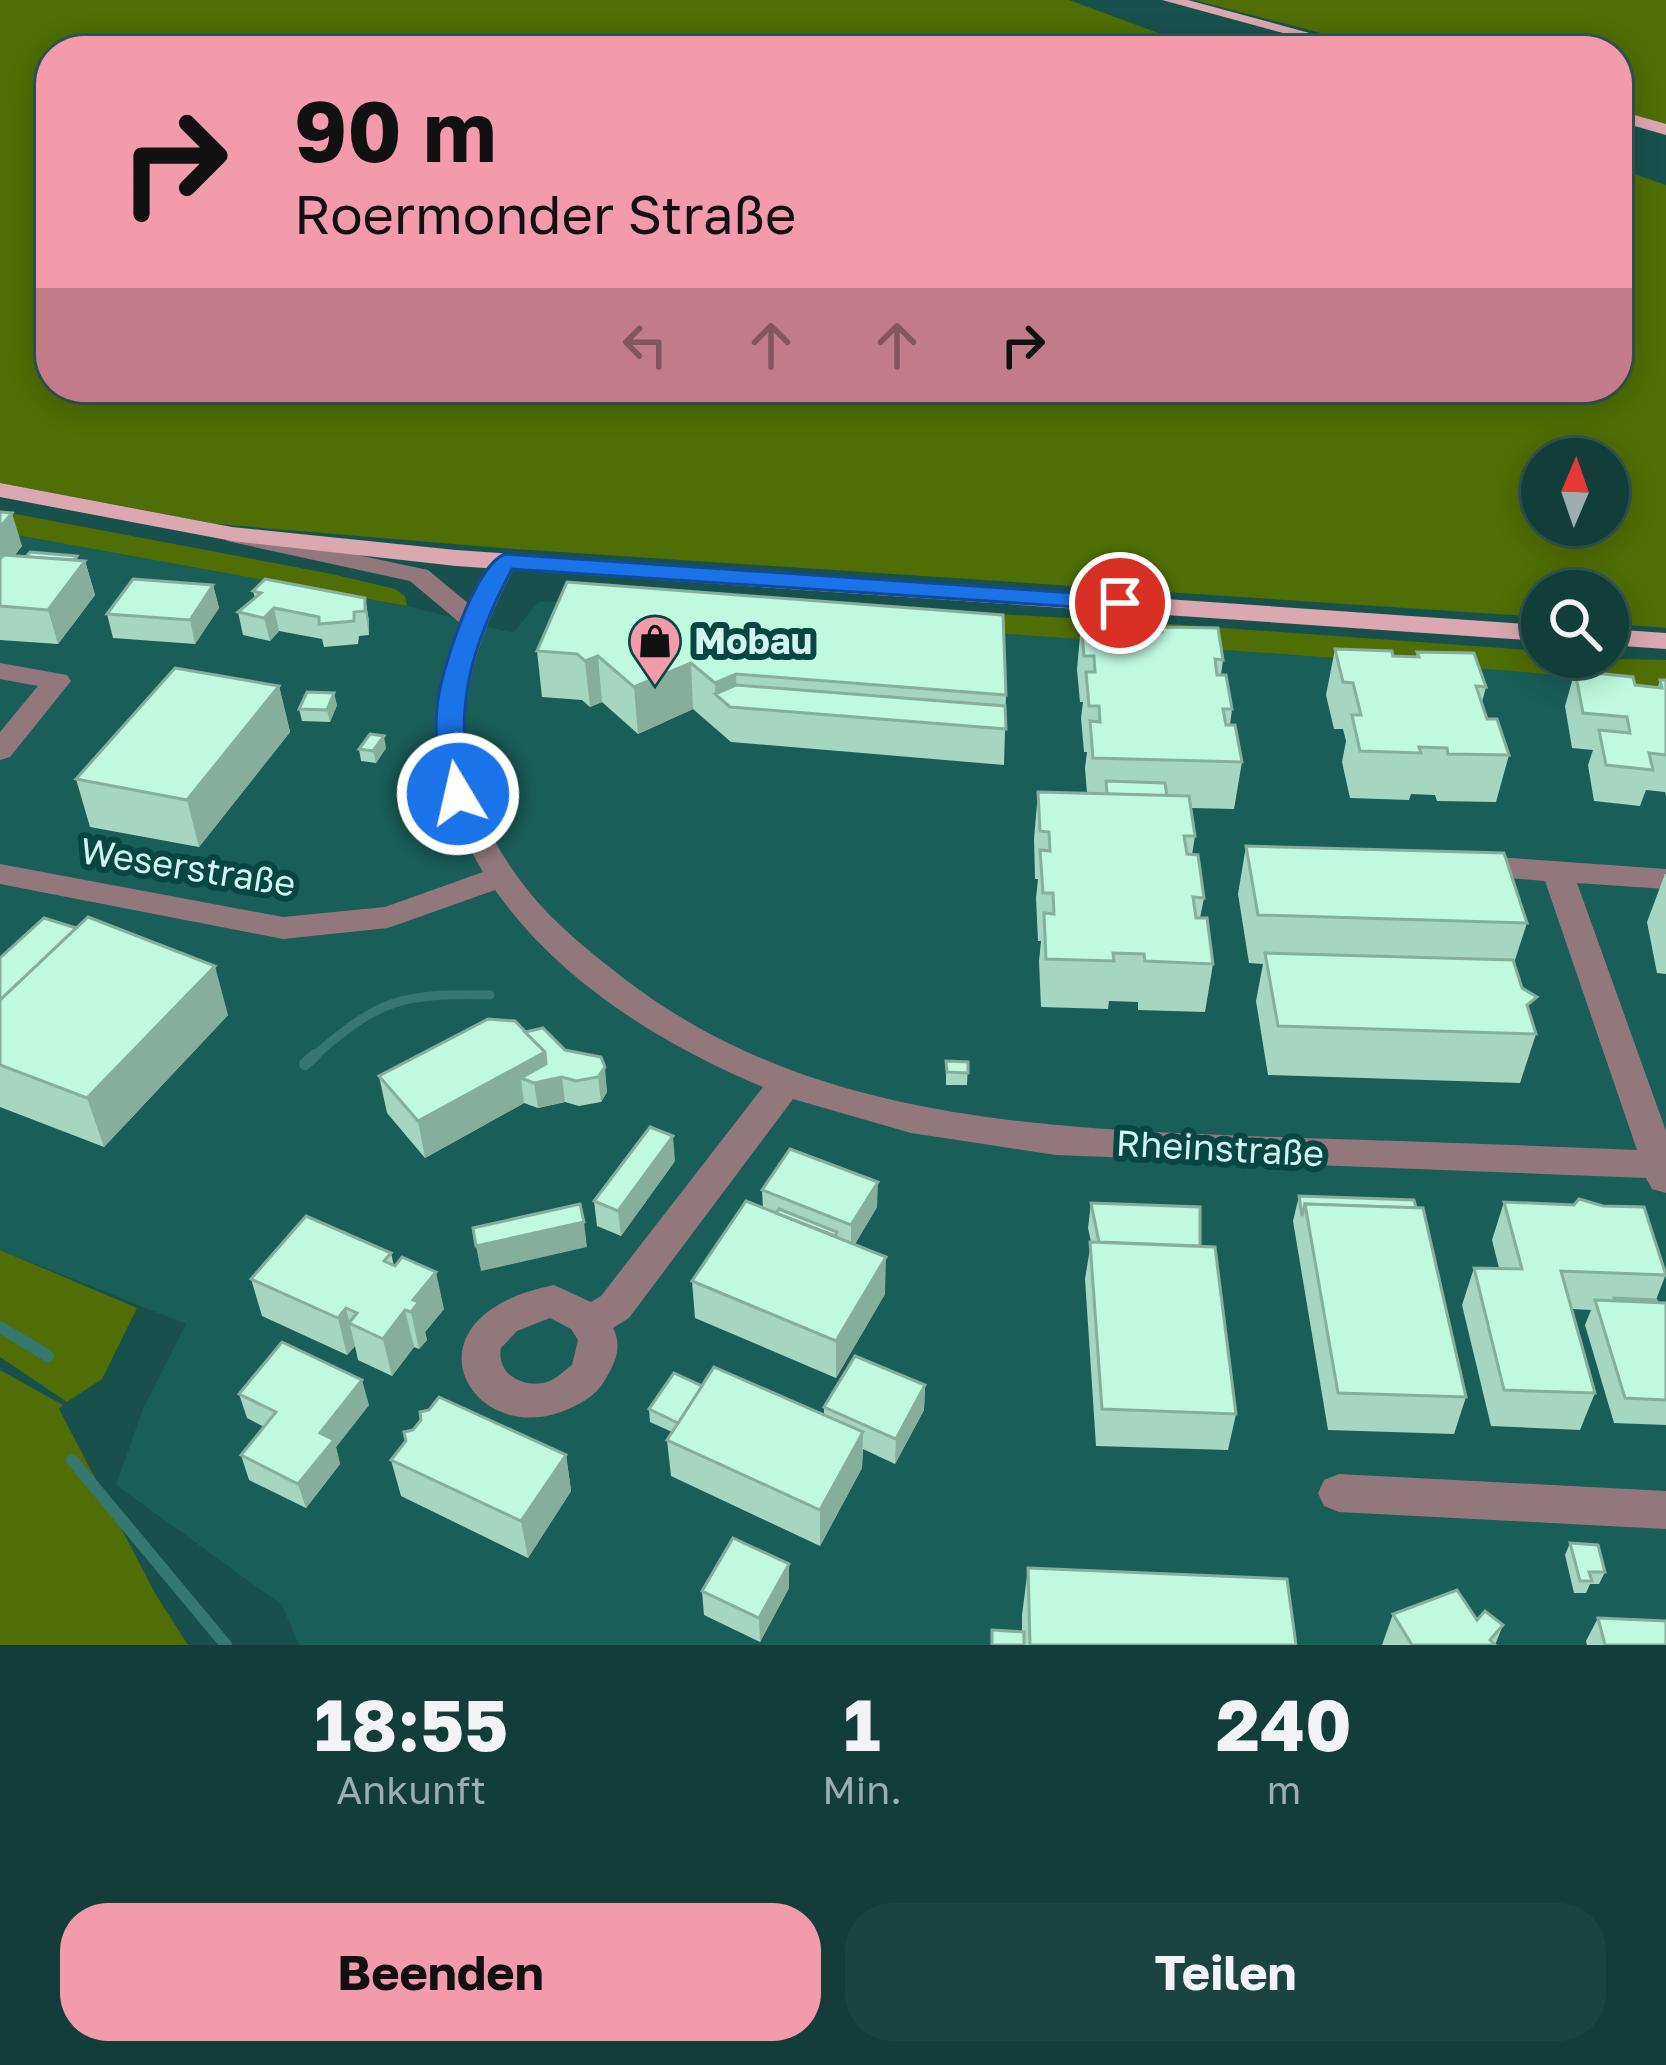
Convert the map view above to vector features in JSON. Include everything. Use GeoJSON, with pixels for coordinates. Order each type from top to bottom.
{"type":"FeatureCollection","features":[{"type":"Feature","properties":{"kind":"main road"},"geometry":{"type":"LineString","coordinates":[[1170,0],[1310,36]]}},
{"type":"Feature","properties":{"kind":"main road"},"geometry":{"type":"LineString","coordinates":[[1632,120],[1666,130]]}},
{"type":"Feature","properties":{"kind":"main road"},"geometry":{"type":"LineString","coordinates":[[0,490],[232,534],[505,561],[1521,632]]}},
{"type":"Feature","properties":{"kind":"main road"},"geometry":{"type":"LineString","coordinates":[[1629,638],[1666,641]]}},
{"type":"Feature","properties":{"kind":"street"},"geometry":{"type":"LineString","coordinates":[[232,534],[247,541],[419,575],[473,620]]}},
{"type":"Feature","properties":{"kind":"street","name":"Rheinstraße"},"geometry":{"type":"LineString","coordinates":[[505,561],[473,620],[450,702],[448,746],[458,794],[500,877],[542,929],[616,993],[704,1047],[785,1084],[895,1115],[1029,1139],[1664,1170],[1556,868]]}},
{"type":"Feature","properties":{"kind":"street"},"geometry":{"type":"LineString","coordinates":[[0,670],[57,681],[0,751]]}},
{"type":"Feature","properties":{"kind":"street"},"geometry":{"type":"LineString","coordinates":[[1438,864],[1556,868],[1666,879]]}},
{"type":"Feature","properties":{"kind":"street","name":"Weserstraße"},"geometry":{"type":"LineString","coordinates":[[0,874],[283,928],[388,917],[500,877]]}},
{"type":"Feature","properties":{"kind":"street"},"geometry":{"type":"LineString","coordinates":[[590,1322],[615,1307],[785,1084]]}},
{"type":"Feature","properties":{"kind":"street"},"geometry":{"type":"LineString","coordinates":[[1339,1492],[1666,1510]]}},
{"type":"Feature","properties":{"kind":"shaded area"},"geometry":{"type":"Polygon","coordinates":[[[0,532],[407,606],[513,633],[538,602],[562,601],[1521,672],[1521,678],[1581,678],[1666,687],[1666,1645],[299,1645],[282,1605],[116,1485],[143,1409],[186,1324],[0,1250],[0,532]]]}},
{"type":"Feature","properties":{"kind":"green space"},"geometry":{"type":"Polygon","coordinates":[[[0,0],[1069,0],[1166,36],[36,36],[36,402],[1632,402],[1632,173],[1666,185],[1666,628],[1629,625],[1629,570],[1521,570],[1521,616],[501,548],[217,524],[0,483],[0,0]]]}},
{"type":"Feature","properties":{"kind":"green space"},"geometry":{"type":"Polygon","coordinates":[[[1194,0],[1666,0],[1666,125],[1632,115],[1632,36],[1332,36],[1194,0]]]}},
{"type":"Feature","properties":{"kind":"green space"},"geometry":{"type":"Polygon","coordinates":[[[0,511],[332,574],[395,589],[405,596],[407,606],[0,532],[0,511]]]}},
{"type":"Feature","properties":{"kind":"green space"},"geometry":{"type":"Polygon","coordinates":[[[630,594],[1142,622],[1521,649],[1521,672],[562,601],[630,594]]]}},
{"type":"Feature","properties":{"kind":"green space"},"geometry":{"type":"Polygon","coordinates":[[[1629,659],[1666,660],[1666,687],[1581,678],[1629,678],[1629,659]]]}},
{"type":"Feature","properties":{"kind":"green space"},"geometry":{"type":"Polygon","coordinates":[[[0,1250],[137,1308],[102,1379],[67,1402],[0,1357],[0,1250]]]}},
{"type":"Feature","properties":{"kind":"green space"},"geometry":{"type":"Polygon","coordinates":[[[0,1370],[63,1405],[59,1409],[156,1595],[188,1645],[0,1645],[0,1370]]]}},
{"type":"Feature","properties":{"kind":"building"},"geometry":{"type":"Polygon","coordinates":[[[30,552],[77,556],[74,560],[26,557],[30,552]]]}},
{"type":"Feature","properties":{"kind":"building"},"geometry":{"type":"Polygon","coordinates":[[[4,555],[85,561],[48,610],[0,606],[0,559],[4,555]]]}},
{"type":"Feature","properties":{"kind":"building"},"geometry":{"type":"Polygon","coordinates":[[[133,579],[213,585],[190,620],[107,614],[133,579]]]}},
{"type":"Feature","properties":{"kind":"building"},"geometry":{"type":"Polygon","coordinates":[[[265,579],[365,598],[365,611],[354,612],[354,621],[319,624],[319,617],[274,608],[264,618],[238,612],[261,593],[253,591],[265,579]]]}},
{"type":"Feature","properties":{"kind":"building"},"geometry":{"type":"Polygon","coordinates":[[[567,582],[1003,615],[1006,695],[736,674],[715,683],[691,663],[634,687],[598,656],[585,661],[577,654],[537,651],[567,582]]]}},
{"type":"Feature","properties":{"kind":"building"},"geometry":{"type":"Polygon","coordinates":[[[1081,624],[1162,632],[1162,627],[1218,628],[1223,660],[1215,659],[1217,675],[1226,675],[1232,709],[1223,709],[1226,725],[1235,725],[1242,762],[1093,758],[1090,721],[1100,722],[1099,706],[1089,706],[1086,672],[1095,672],[1094,656],[1084,656],[1081,624]]]}},
{"type":"Feature","properties":{"kind":"building"},"geometry":{"type":"Polygon","coordinates":[[[1335,649],[1419,657],[1417,652],[1474,653],[1486,687],[1476,686],[1487,719],[1497,719],[1509,755],[1448,754],[1447,748],[1419,747],[1421,753],[1360,751],[1352,715],[1361,715],[1353,683],[1343,682],[1335,649]]]}},
{"type":"Feature","properties":{"kind":"building"},"geometry":{"type":"Polygon","coordinates":[[[175,668],[279,686],[187,800],[76,779],[175,668]]]}},
{"type":"Feature","properties":{"kind":"building"},"geometry":{"type":"Polygon","coordinates":[[[1633,677],[1635,685],[1662,688],[1660,680],[1666,680],[1666,755],[1649,753],[1653,770],[1606,765],[1599,730],[1630,733],[1627,717],[1583,713],[1576,678],[1633,677]]]}},
{"type":"Feature","properties":{"kind":"building"},"geometry":{"type":"Polygon","coordinates":[[[736,685],[1005,706],[1006,729],[730,707],[715,694],[736,685]]]}},
{"type":"Feature","properties":{"kind":"building"},"geometry":{"type":"Polygon","coordinates":[[[307,692],[334,693],[327,710],[299,709],[307,692]]]}},
{"type":"Feature","properties":{"kind":"building"},"geometry":{"type":"Polygon","coordinates":[[[370,734],[384,736],[373,751],[359,749],[370,734]]]}},
{"type":"Feature","properties":{"kind":"building"},"geometry":{"type":"Polygon","coordinates":[[[1106,781],[1165,783],[1167,796],[1107,794],[1106,781]]]}},
{"type":"Feature","properties":{"kind":"building"},"geometry":{"type":"Polygon","coordinates":[[[1038,792],[1189,796],[1195,836],[1184,836],[1187,854],[1198,855],[1204,898],[1193,897],[1196,918],[1207,918],[1213,964],[1145,961],[1144,954],[1113,953],[1114,961],[1046,959],[1044,913],[1054,914],[1053,893],[1043,893],[1040,850],[1050,851],[1049,832],[1040,831],[1038,792]]]}},
{"type":"Feature","properties":{"kind":"building"},"geometry":{"type":"Polygon","coordinates":[[[1246,846],[1504,853],[1527,923],[1258,915],[1246,846]]]}},
{"type":"Feature","properties":{"kind":"building"},"geometry":{"type":"Polygon","coordinates":[[[88,917],[215,966],[87,1098],[0,1065],[0,1000],[88,917]]]}},
{"type":"Feature","properties":{"kind":"building"},"geometry":{"type":"Polygon","coordinates":[[[44,918],[76,928],[0,1000],[0,958],[44,918]]]}},
{"type":"Feature","properties":{"kind":"building"},"geometry":{"type":"Polygon","coordinates":[[[1265,953],[1513,960],[1522,988],[1537,997],[1527,1005],[1536,1034],[1278,1026],[1265,953]]]}},
{"type":"Feature","properties":{"kind":"building"},"geometry":{"type":"Polygon","coordinates":[[[488,1019],[515,1021],[545,1052],[418,1121],[379,1076],[488,1019]]]}},
{"type":"Feature","properties":{"kind":"building"},"geometry":{"type":"Polygon","coordinates":[[[543,1028],[565,1050],[601,1057],[605,1067],[598,1077],[534,1083],[521,1078],[546,1064],[545,1052],[525,1032],[543,1028]]]}},
{"type":"Feature","properties":{"kind":"building"},"geometry":{"type":"Polygon","coordinates":[[[946,1061],[968,1062],[968,1073],[947,1072],[946,1061]]]}},
{"type":"Feature","properties":{"kind":"building"},"geometry":{"type":"Polygon","coordinates":[[[650,1127],[673,1136],[618,1211],[594,1201],[650,1127]]]}},
{"type":"Feature","properties":{"kind":"building"},"geometry":{"type":"Polygon","coordinates":[[[790,1149],[878,1182],[851,1225],[762,1190],[790,1149]]]}},
{"type":"Feature","properties":{"kind":"building"},"geometry":{"type":"Polygon","coordinates":[[[1299,1196],[1414,1200],[1416,1208],[1305,1204],[1302,1216],[1299,1196]]]}},
{"type":"Feature","properties":{"kind":"building"},"geometry":{"type":"Polygon","coordinates":[[[1579,1199],[1603,1206],[1644,1207],[1666,1275],[1561,1271],[1595,1393],[1504,1390],[1474,1268],[1522,1269],[1504,1202],[1574,1205],[1579,1199]]]}},
{"type":"Feature","properties":{"kind":"building"},"geometry":{"type":"Polygon","coordinates":[[[746,1201],[886,1257],[836,1341],[692,1281],[746,1201]]]}},
{"type":"Feature","properties":{"kind":"building"},"geometry":{"type":"Polygon","coordinates":[[[1091,1203],[1200,1207],[1200,1246],[1099,1242],[1091,1203]]]}},
{"type":"Feature","properties":{"kind":"building"},"geometry":{"type":"Polygon","coordinates":[[[580,1204],[584,1222],[476,1246],[473,1228],[580,1204]]]}},
{"type":"Feature","properties":{"kind":"building"},"geometry":{"type":"Polygon","coordinates":[[[1305,1204],[1423,1208],[1466,1397],[1338,1393],[1305,1204]]]}},
{"type":"Feature","properties":{"kind":"building"},"geometry":{"type":"Polygon","coordinates":[[[779,1209],[837,1232],[835,1236],[776,1213],[779,1209]]]}},
{"type":"Feature","properties":{"kind":"building"},"geometry":{"type":"Polygon","coordinates":[[[306,1216],[391,1253],[384,1261],[395,1266],[402,1257],[436,1272],[413,1300],[419,1302],[411,1312],[405,1310],[383,1339],[349,1323],[357,1313],[346,1308],[338,1318],[251,1279],[306,1216]]]}},
{"type":"Feature","properties":{"kind":"building"},"geometry":{"type":"Polygon","coordinates":[[[1090,1242],[1215,1247],[1236,1414],[1102,1409],[1090,1242]]]}},
{"type":"Feature","properties":{"kind":"building"},"geometry":{"type":"Polygon","coordinates":[[[1595,1300],[1666,1303],[1666,1400],[1625,1398],[1595,1300]]]}},
{"type":"Feature","properties":{"kind":"building"},"geometry":{"type":"Polygon","coordinates":[[[1656,1300],[1657,1302],[1615,1301],[1656,1300]]]}},
{"type":"Feature","properties":{"kind":"building"},"geometry":{"type":"Polygon","coordinates":[[[282,1342],[362,1380],[320,1433],[334,1440],[298,1484],[241,1455],[276,1412],[239,1394],[282,1342]]]}},
{"type":"Feature","properties":{"kind":"building"},"geometry":{"type":"Polygon","coordinates":[[[855,1356],[925,1385],[896,1439],[824,1407],[855,1356]]]}},
{"type":"Feature","properties":{"kind":"building"},"geometry":{"type":"Polygon","coordinates":[[[714,1367],[863,1432],[820,1510],[667,1440],[714,1367]]]}},
{"type":"Feature","properties":{"kind":"building"},"geometry":{"type":"Polygon","coordinates":[[[674,1373],[702,1386],[678,1423],[649,1409],[674,1373]]]}},
{"type":"Feature","properties":{"kind":"building"},"geometry":{"type":"Polygon","coordinates":[[[439,1397],[566,1455],[521,1521],[391,1460],[406,1441],[404,1432],[413,1430],[421,1420],[420,1412],[429,1410],[439,1397]]]}},
{"type":"Feature","properties":{"kind":"building"},"geometry":{"type":"Polygon","coordinates":[[[733,1538],[789,1564],[759,1618],[702,1591],[733,1538]]]}},
{"type":"Feature","properties":{"kind":"building"},"geometry":{"type":"Polygon","coordinates":[[[1570,1543],[1598,1545],[1605,1572],[1589,1572],[1592,1581],[1580,1581],[1570,1543]]]}},
{"type":"Feature","properties":{"kind":"building"},"geometry":{"type":"Polygon","coordinates":[[[1028,1568],[1287,1579],[1296,1645],[1030,1645],[1028,1568]]]}},
{"type":"Feature","properties":{"kind":"building"},"geometry":{"type":"Polygon","coordinates":[[[1457,1590],[1477,1620],[1485,1611],[1503,1625],[1490,1640],[1495,1645],[1412,1645],[1393,1614],[1457,1590]]]}},
{"type":"Feature","properties":{"kind":"building"},"geometry":{"type":"Polygon","coordinates":[[[1598,1618],[1666,1621],[1666,1645],[1605,1645],[1598,1618]]]}},
{"type":"Feature","properties":{"kind":"building"},"geometry":{"type":"Polygon","coordinates":[[[992,1630],[1024,1632],[1024,1645],[992,1645],[992,1630]]]}},
{"type":"Feature","properties":{"kind":"waterway"},"geometry":{"type":"LineString","coordinates":[[312,1058],[356,1023],[393,1004],[412,998],[490,995]]}},
{"type":"Feature","properties":{"kind":"waterway"},"geometry":{"type":"LineString","coordinates":[[305,1064],[315,1055]]}},
{"type":"Feature","properties":{"kind":"waterway"},"geometry":{"type":"LineString","coordinates":[[0,1327],[48,1356]]}},
{"type":"Feature","properties":{"kind":"waterway"},"geometry":{"type":"LineString","coordinates":[[72,1460],[226,1645]]}},
{"type":"Feature","properties":{"kind":"place","name":"Mobau"},"geometry":{"type":"Point","coordinates":[655,687]}},
{"type":"Feature","properties":{"kind":"route"},"geometry":{"type":"LineString","coordinates":[[458,794],[448,746],[450,702],[473,620],[505,561],[1120,603]]}}]}
